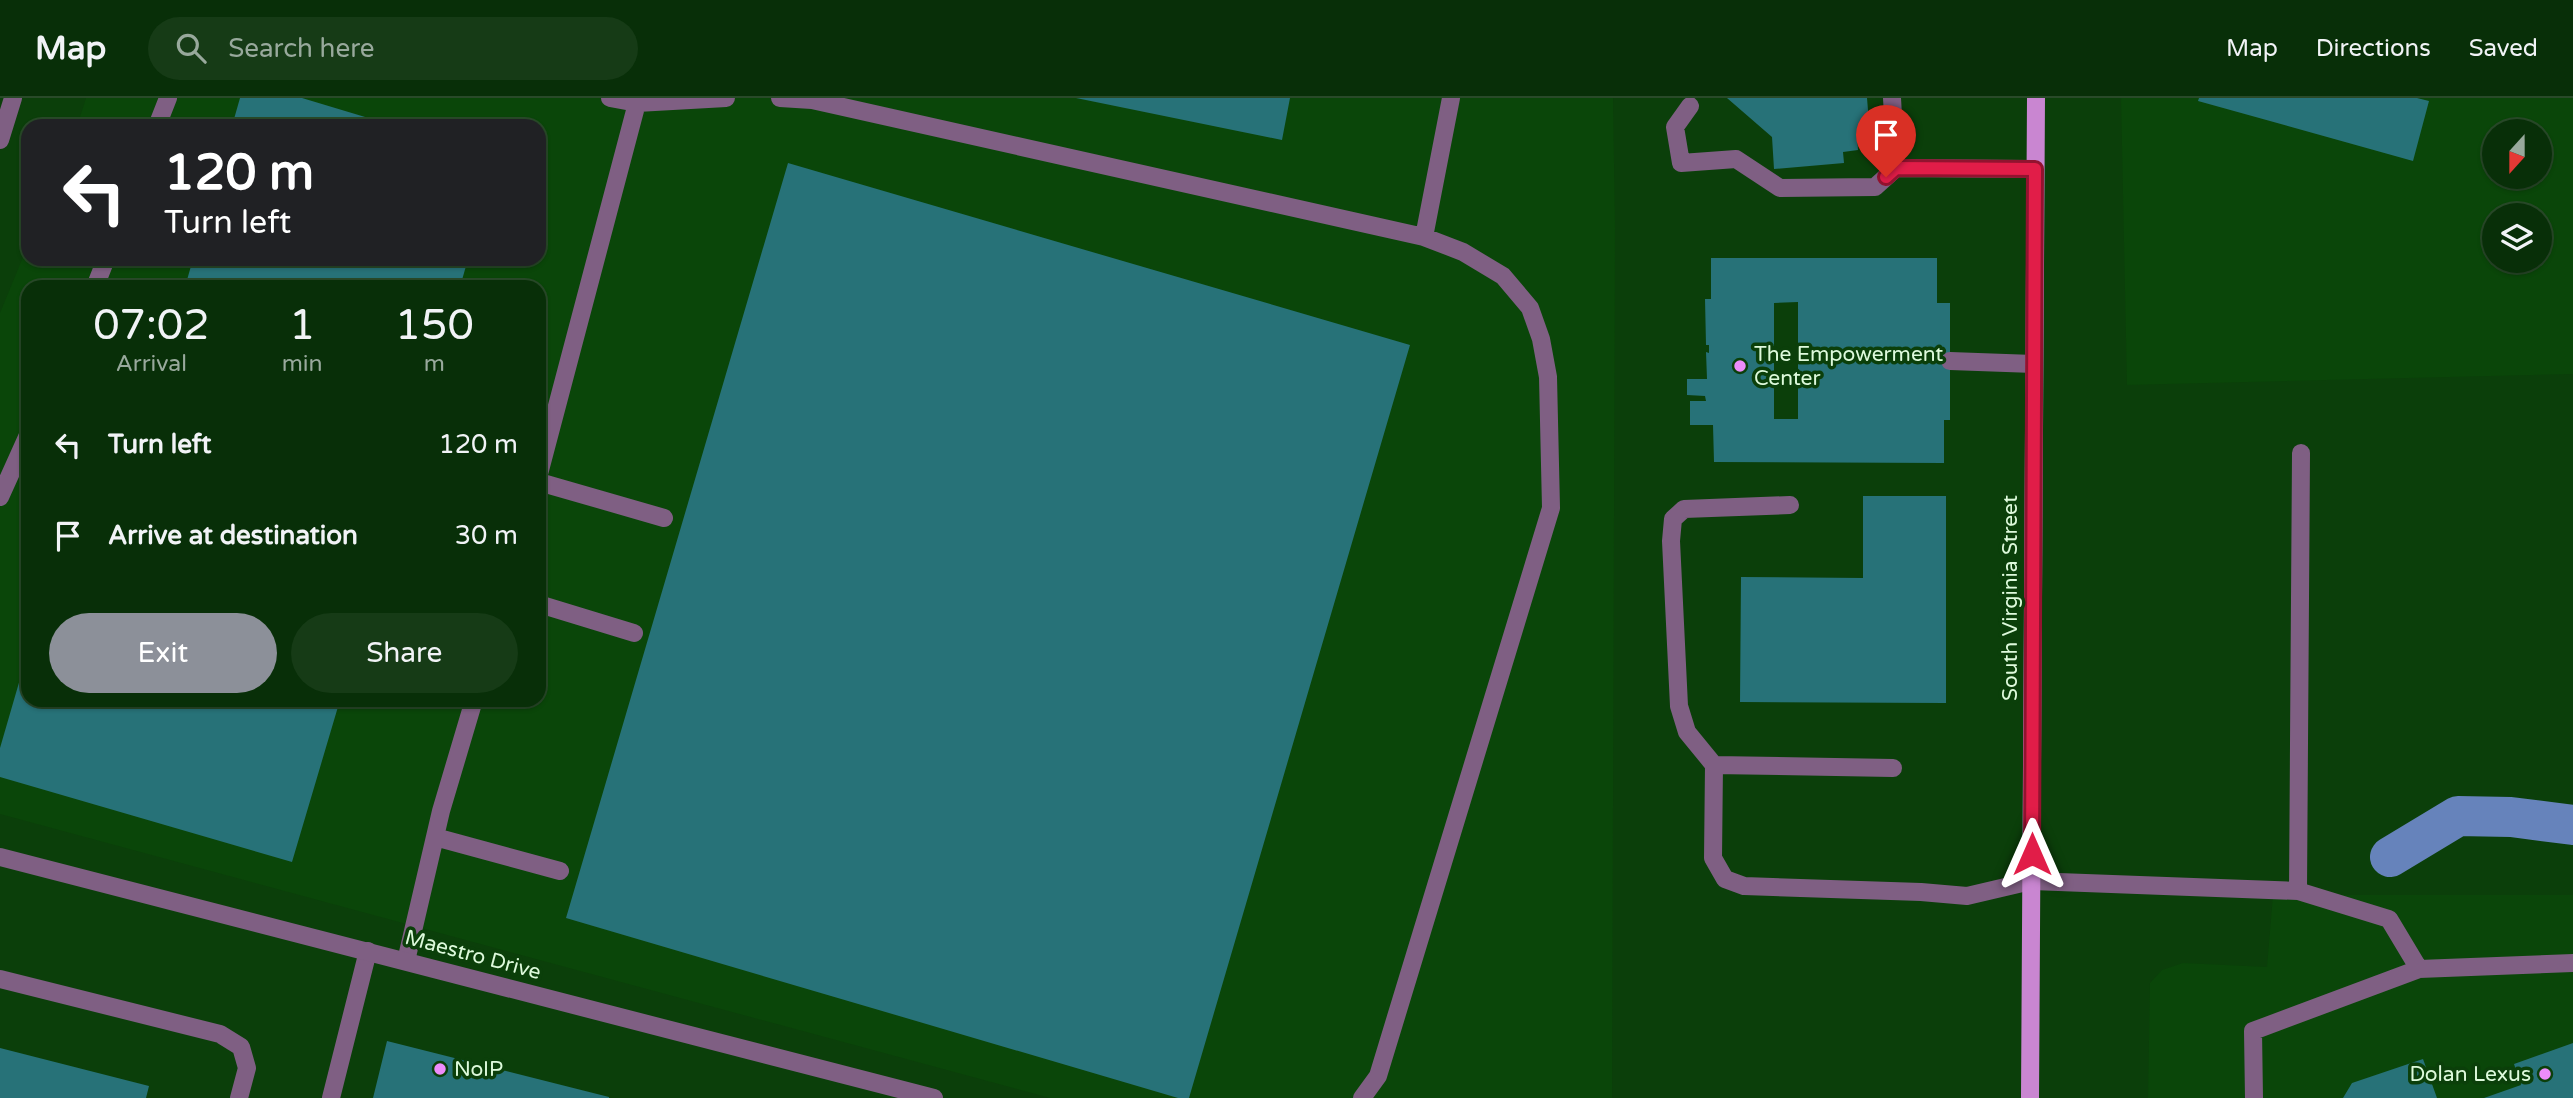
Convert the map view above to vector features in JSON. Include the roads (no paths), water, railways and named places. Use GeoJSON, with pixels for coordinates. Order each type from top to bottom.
{"type":"FeatureCollection","features":[{"type":"Feature","properties":{"kind":"main road","name":"South Virginia Street"},"geometry":{"type":"LineString","coordinates":[[2030,1098],[2036,98]]}},
{"type":"Feature","properties":{"kind":"street"},"geometry":{"type":"LineString","coordinates":[[0,140],[13,98]]}},
{"type":"Feature","properties":{"kind":"street"},"geometry":{"type":"LineString","coordinates":[[160,119],[168,98]]}},
{"type":"Feature","properties":{"kind":"street"},"geometry":{"type":"LineString","coordinates":[[610,98],[637,103],[726,98]]}},
{"type":"Feature","properties":{"kind":"street"},"geometry":{"type":"LineString","coordinates":[[780,98],[812,100],[1424,237],[1463,252],[1503,275],[1530,308],[1541,339],[1548,377],[1551,508],[1378,1076],[1362,1098]]}},
{"type":"Feature","properties":{"kind":"street"},"geometry":{"type":"LineString","coordinates":[[1424,237],[1451,98]]}},
{"type":"Feature","properties":{"kind":"street"},"geometry":{"type":"LineString","coordinates":[[1892,98],[1896,168]]}},
{"type":"Feature","properties":{"kind":"street"},"geometry":{"type":"LineString","coordinates":[[547,407],[637,103]]}},
{"type":"Feature","properties":{"kind":"street"},"geometry":{"type":"LineString","coordinates":[[1690,106],[1675,127],[1681,163],[1736,159],[1780,188],[1875,187],[1896,168],[2035,169]]}},
{"type":"Feature","properties":{"kind":"street"},"geometry":{"type":"LineString","coordinates":[[1950,362],[2035,365]]}},
{"type":"Feature","properties":{"kind":"street"},"geometry":{"type":"LineString","coordinates":[[0,497],[21,450]]}},
{"type":"Feature","properties":{"kind":"street"},"geometry":{"type":"LineString","coordinates":[[2298,891],[2301,453]]}},
{"type":"Feature","properties":{"kind":"street"},"geometry":{"type":"LineString","coordinates":[[546,484],[664,518]]}},
{"type":"Feature","properties":{"kind":"street"},"geometry":{"type":"LineString","coordinates":[[1790,505],[1684,509],[1673,519],[1671,541],[1679,706],[1687,732],[1714,765],[1713,858],[1725,879],[1744,886],[1967,896],[2031,881],[2298,891],[2389,919],[2419,969]]}},
{"type":"Feature","properties":{"kind":"street"},"geometry":{"type":"LineString","coordinates":[[546,606],[634,634]]}},
{"type":"Feature","properties":{"kind":"street"},"geometry":{"type":"LineString","coordinates":[[406,961],[435,837],[472,707]]}},
{"type":"Feature","properties":{"kind":"street"},"geometry":{"type":"LineString","coordinates":[[1714,765],[1893,768]]}},
{"type":"Feature","properties":{"kind":"street"},"geometry":{"type":"LineString","coordinates":[[435,837],[560,871]]}},
{"type":"Feature","properties":{"kind":"street","name":"Maestro Drive"},"geometry":{"type":"LineString","coordinates":[[0,858],[934,1098]]}},
{"type":"Feature","properties":{"kind":"street"},"geometry":{"type":"LineString","coordinates":[[331,1098],[368,951]]}},
{"type":"Feature","properties":{"kind":"street"},"geometry":{"type":"LineString","coordinates":[[2254,1098],[2253,1031],[2419,969],[2573,963]]}},
{"type":"Feature","properties":{"kind":"street"},"geometry":{"type":"LineString","coordinates":[[0,979],[220,1034],[242,1047],[247,1068],[239,1098]]}},
{"type":"Feature","properties":{"kind":"waterway"},"geometry":{"type":"LineString","coordinates":[[2390,857],[2458,816],[2511,817],[2573,825]]}},
{"type":"Feature","properties":{"kind":"place","name":"The Empowerment Center"},"geometry":{"type":"Point","coordinates":[1740,366]}},
{"type":"Feature","properties":{"kind":"place","name":"NoIP"},"geometry":{"type":"Point","coordinates":[440,1069]}},
{"type":"Feature","properties":{"kind":"place","name":"Dolan Lexus"},"geometry":{"type":"Point","coordinates":[2545,1074]}}]}
